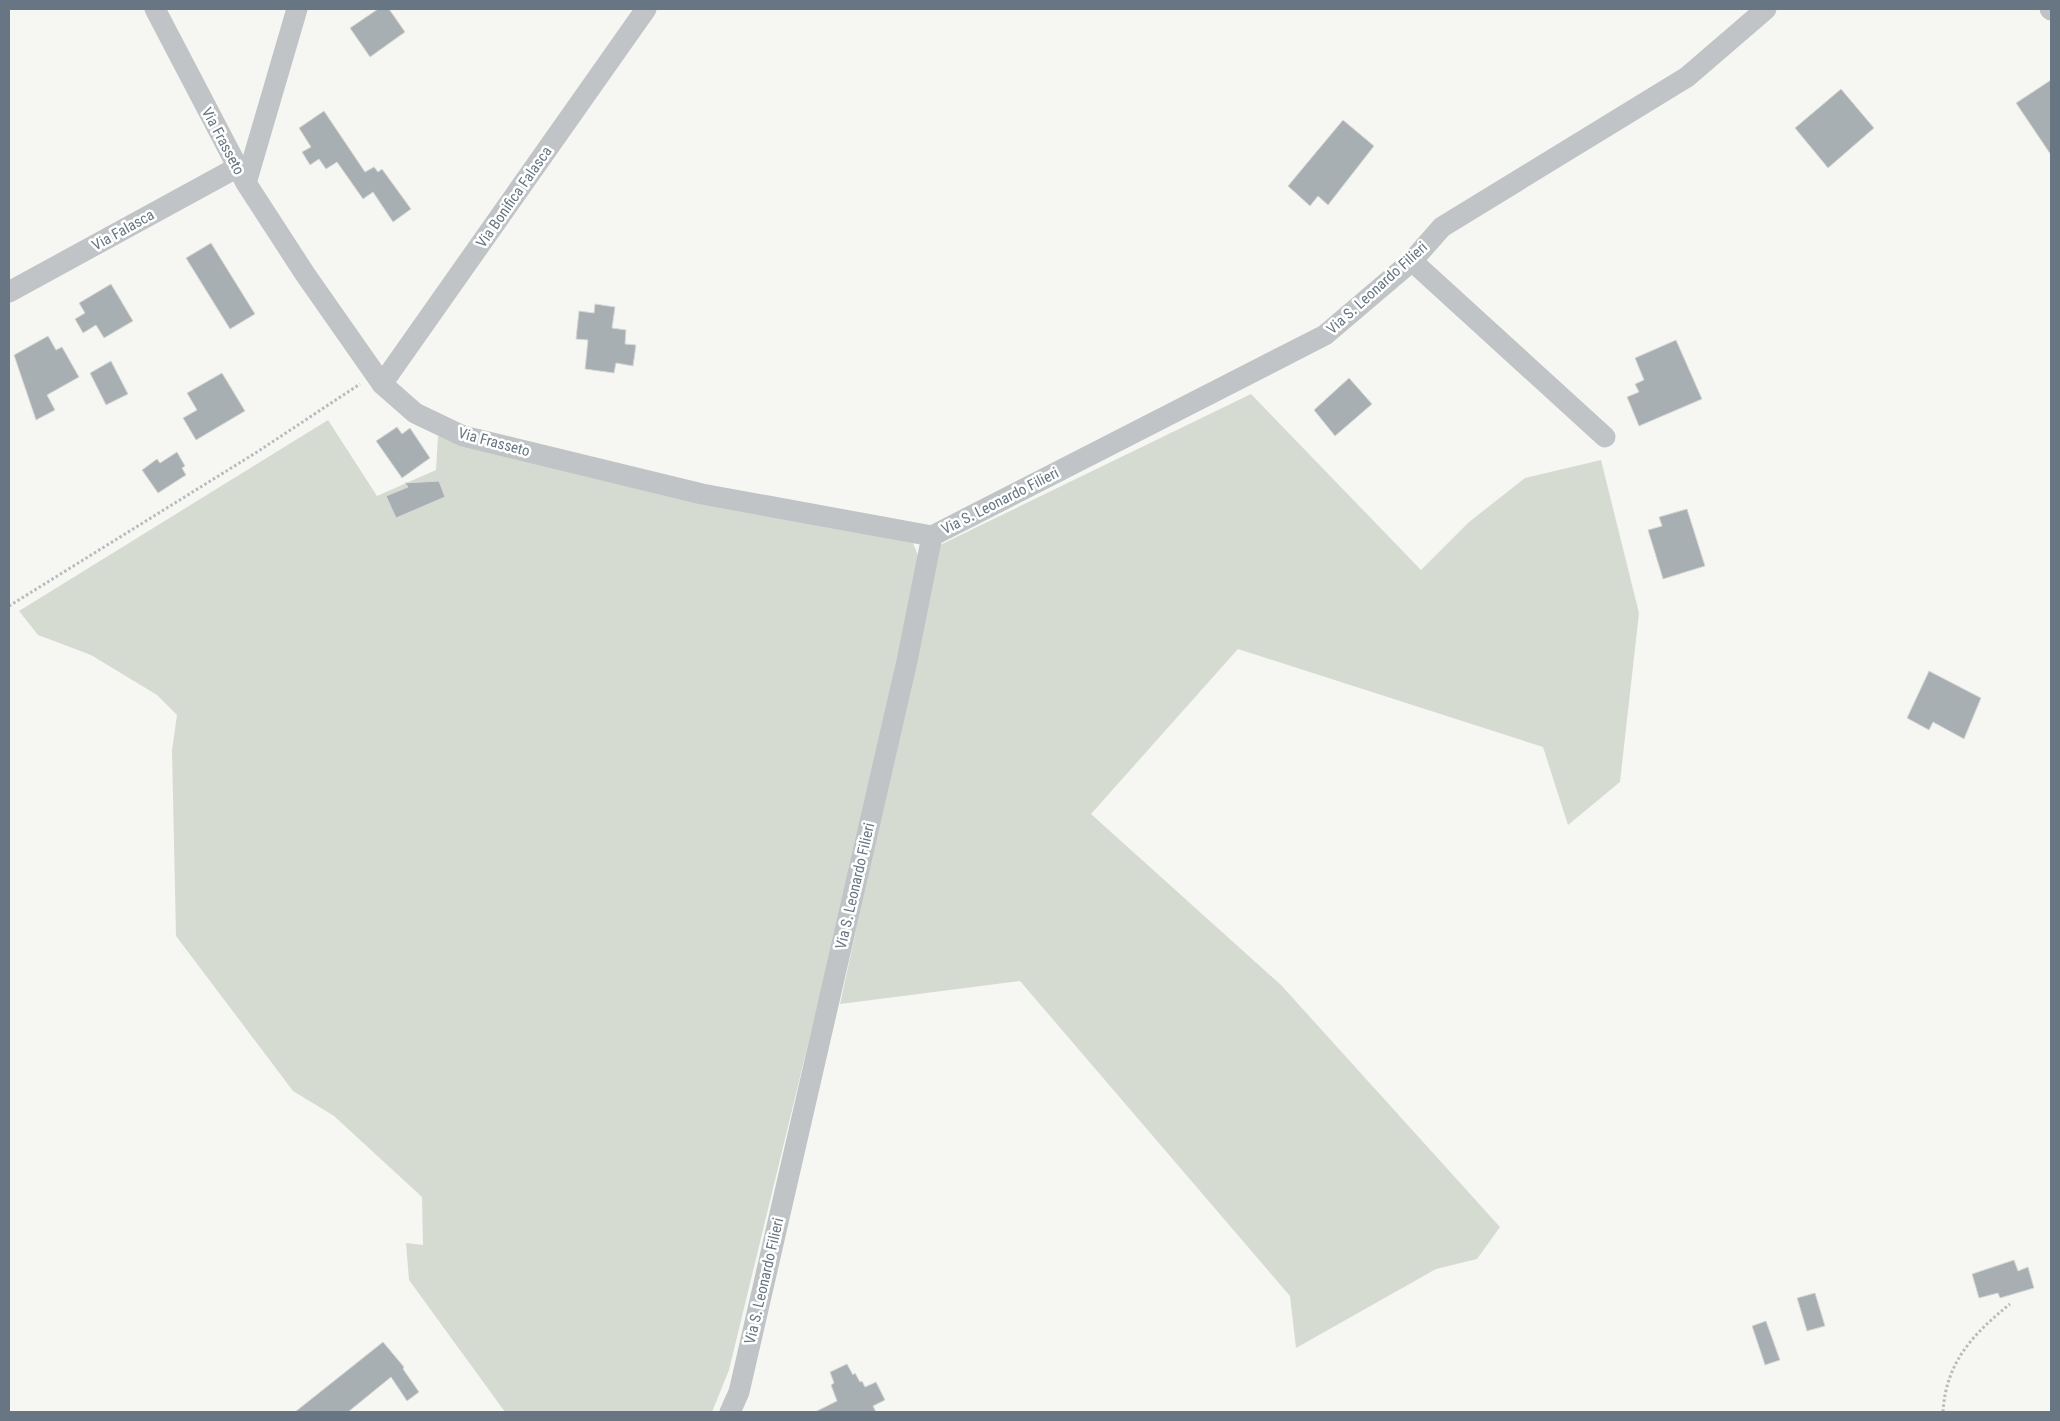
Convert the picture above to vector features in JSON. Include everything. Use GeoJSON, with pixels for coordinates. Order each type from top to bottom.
{"type":"FeatureCollection","features":[{"type":"Feature","properties":{"kind":"street","name":"Via Frasseto"},"geometry":{"type":"LineString","coordinates":[[155,9],[241,175],[305,274],[378,379],[415,413],[463,436],[702,494],[932,536]]}},
{"type":"Feature","properties":{"kind":"street"},"geometry":{"type":"LineString","coordinates":[[241,175],[297,9]]}},
{"type":"Feature","properties":{"kind":"street","name":"Via Bonifica Falasca"},"geometry":{"type":"LineString","coordinates":[[378,379],[646,9]]}},
{"type":"Feature","properties":{"kind":"street","name":"Via S. Leonardo Filieri"},"geometry":{"type":"LineString","coordinates":[[730,1412],[739,1392],[907,661],[932,536],[1325,335],[1412,261],[1442,228],[1687,77],[1766,9]]}},
{"type":"Feature","properties":{"kind":"street","name":"Via Falasca"},"geometry":{"type":"LineString","coordinates":[[9,292],[241,175]]}},
{"type":"Feature","properties":{"kind":"street"},"geometry":{"type":"LineString","coordinates":[[1412,261],[1605,437]]}},
{"type":"Feature","properties":{"kind":"path"},"geometry":{"type":"LineString","coordinates":[[9,606],[378,379]]}},
{"type":"Feature","properties":{"kind":"path"},"geometry":{"type":"LineString","coordinates":[[1943,1412],[1947,1386],[1952,1370],[1965,1346],[1982,1326],[2010,1304]]}},
{"type":"Feature","properties":{"kind":"shaded area"},"geometry":{"type":"Polygon","coordinates":[[[1251,394],[1421,570],[1469,522],[1525,478],[1601,460],[1639,613],[1620,782],[1568,825],[1543,747],[1238,649],[1091,814],[1281,985],[1500,1227],[1477,1259],[1436,1269],[1296,1348],[1290,1296],[1020,981],[840,1004],[940,545],[1251,394]]]}},
{"type":"Feature","properties":{"kind":"shaded area"},"geometry":{"type":"Polygon","coordinates":[[[328,420],[377,496],[436,470],[438,436],[683,497],[913,543],[921,563],[892,698],[729,1370],[712,1412],[505,1412],[409,1280],[406,1243],[423,1245],[422,1197],[334,1116],[293,1091],[176,936],[172,750],[177,715],[157,695],[91,655],[38,635],[19,611],[328,420]]]}},
{"type":"Feature","properties":{"kind":"building"},"geometry":{"type":"Polygon","coordinates":[[[378,9],[389,9],[405,32],[370,57],[350,28],[378,9]]]}},
{"type":"Feature","properties":{"kind":"building"},"geometry":{"type":"Polygon","coordinates":[[[2051,80],[2051,155],[2016,103],[2051,80]]]}},
{"type":"Feature","properties":{"kind":"building"},"geometry":{"type":"Polygon","coordinates":[[[1841,89],[1874,128],[1828,168],[1795,128],[1841,89]]]}},
{"type":"Feature","properties":{"kind":"building"},"geometry":{"type":"Polygon","coordinates":[[[324,111],[365,172],[374,167],[378,172],[382,169],[411,209],[393,222],[373,192],[363,199],[337,162],[326,169],[319,159],[310,165],[302,152],[311,147],[299,128],[324,111]]]}},
{"type":"Feature","properties":{"kind":"building"},"geometry":{"type":"Polygon","coordinates":[[[1343,120],[1374,146],[1328,205],[1318,196],[1310,206],[1288,186],[1343,120]]]}},
{"type":"Feature","properties":{"kind":"building"},"geometry":{"type":"Polygon","coordinates":[[[211,243],[255,314],[230,329],[186,258],[211,243]]]}},
{"type":"Feature","properties":{"kind":"building"},"geometry":{"type":"Polygon","coordinates":[[[111,284],[133,321],[104,338],[96,325],[83,333],[75,319],[85,313],[79,303],[111,284]]]}},
{"type":"Feature","properties":{"kind":"building"},"geometry":{"type":"Polygon","coordinates":[[[595,304],[615,307],[612,328],[626,330],[625,344],[636,345],[633,366],[616,363],[614,373],[585,369],[588,340],[576,339],[579,311],[594,313],[595,304]]]}},
{"type":"Feature","properties":{"kind":"building"},"geometry":{"type":"Polygon","coordinates":[[[48,336],[56,350],[62,347],[79,377],[47,395],[55,410],[36,420],[14,355],[48,336]]]}},
{"type":"Feature","properties":{"kind":"building"},"geometry":{"type":"Polygon","coordinates":[[[1676,340],[1702,399],[1639,426],[1627,397],[1639,392],[1635,384],[1644,380],[1635,358],[1676,340]]]}},
{"type":"Feature","properties":{"kind":"building"},"geometry":{"type":"Polygon","coordinates":[[[111,361],[128,394],[106,405],[90,373],[111,361]]]}},
{"type":"Feature","properties":{"kind":"building"},"geometry":{"type":"Polygon","coordinates":[[[222,373],[245,411],[196,440],[183,418],[197,410],[187,393],[222,373]]]}},
{"type":"Feature","properties":{"kind":"building"},"geometry":{"type":"Polygon","coordinates":[[[1349,378],[1372,404],[1335,436],[1314,410],[1349,378]]]}},
{"type":"Feature","properties":{"kind":"building"},"geometry":{"type":"Polygon","coordinates":[[[397,427],[402,434],[410,428],[430,458],[402,478],[376,441],[397,427]]]}},
{"type":"Feature","properties":{"kind":"building"},"geometry":{"type":"Polygon","coordinates":[[[177,452],[185,466],[182,468],[186,475],[158,493],[142,470],[157,459],[160,463],[177,452]]]}},
{"type":"Feature","properties":{"kind":"building"},"geometry":{"type":"Polygon","coordinates":[[[439,481],[445,497],[396,518],[386,496],[408,487],[405,483],[439,481]]]}},
{"type":"Feature","properties":{"kind":"building"},"geometry":{"type":"Polygon","coordinates":[[[1687,509],[1705,566],[1663,579],[1648,530],[1662,526],[1659,517],[1687,509]]]}},
{"type":"Feature","properties":{"kind":"building"},"geometry":{"type":"Polygon","coordinates":[[[1929,671],[1981,698],[1964,739],[1933,722],[1929,730],[1907,718],[1929,671]]]}},
{"type":"Feature","properties":{"kind":"building"},"geometry":{"type":"Polygon","coordinates":[[[2014,1260],[2018,1271],[2028,1267],[2034,1288],[2000,1298],[1998,1293],[1979,1298],[1972,1274],[2014,1260]]]}},
{"type":"Feature","properties":{"kind":"building"},"geometry":{"type":"Polygon","coordinates":[[[1815,1293],[1825,1326],[1807,1331],[1797,1298],[1815,1293]]]}},
{"type":"Feature","properties":{"kind":"building"},"geometry":{"type":"Polygon","coordinates":[[[1766,1321],[1780,1360],[1765,1365],[1752,1326],[1766,1321]]]}},
{"type":"Feature","properties":{"kind":"building"},"geometry":{"type":"Polygon","coordinates":[[[383,1342],[404,1367],[403,1369],[419,1392],[407,1401],[391,1377],[348,1412],[295,1412],[383,1342]]]}},
{"type":"Feature","properties":{"kind":"building"},"geometry":{"type":"Polygon","coordinates":[[[847,1364],[853,1375],[855,1373],[865,1387],[876,1382],[885,1400],[873,1406],[876,1412],[815,1412],[837,1401],[831,1385],[834,1383],[830,1372],[847,1364]]]}}]}
